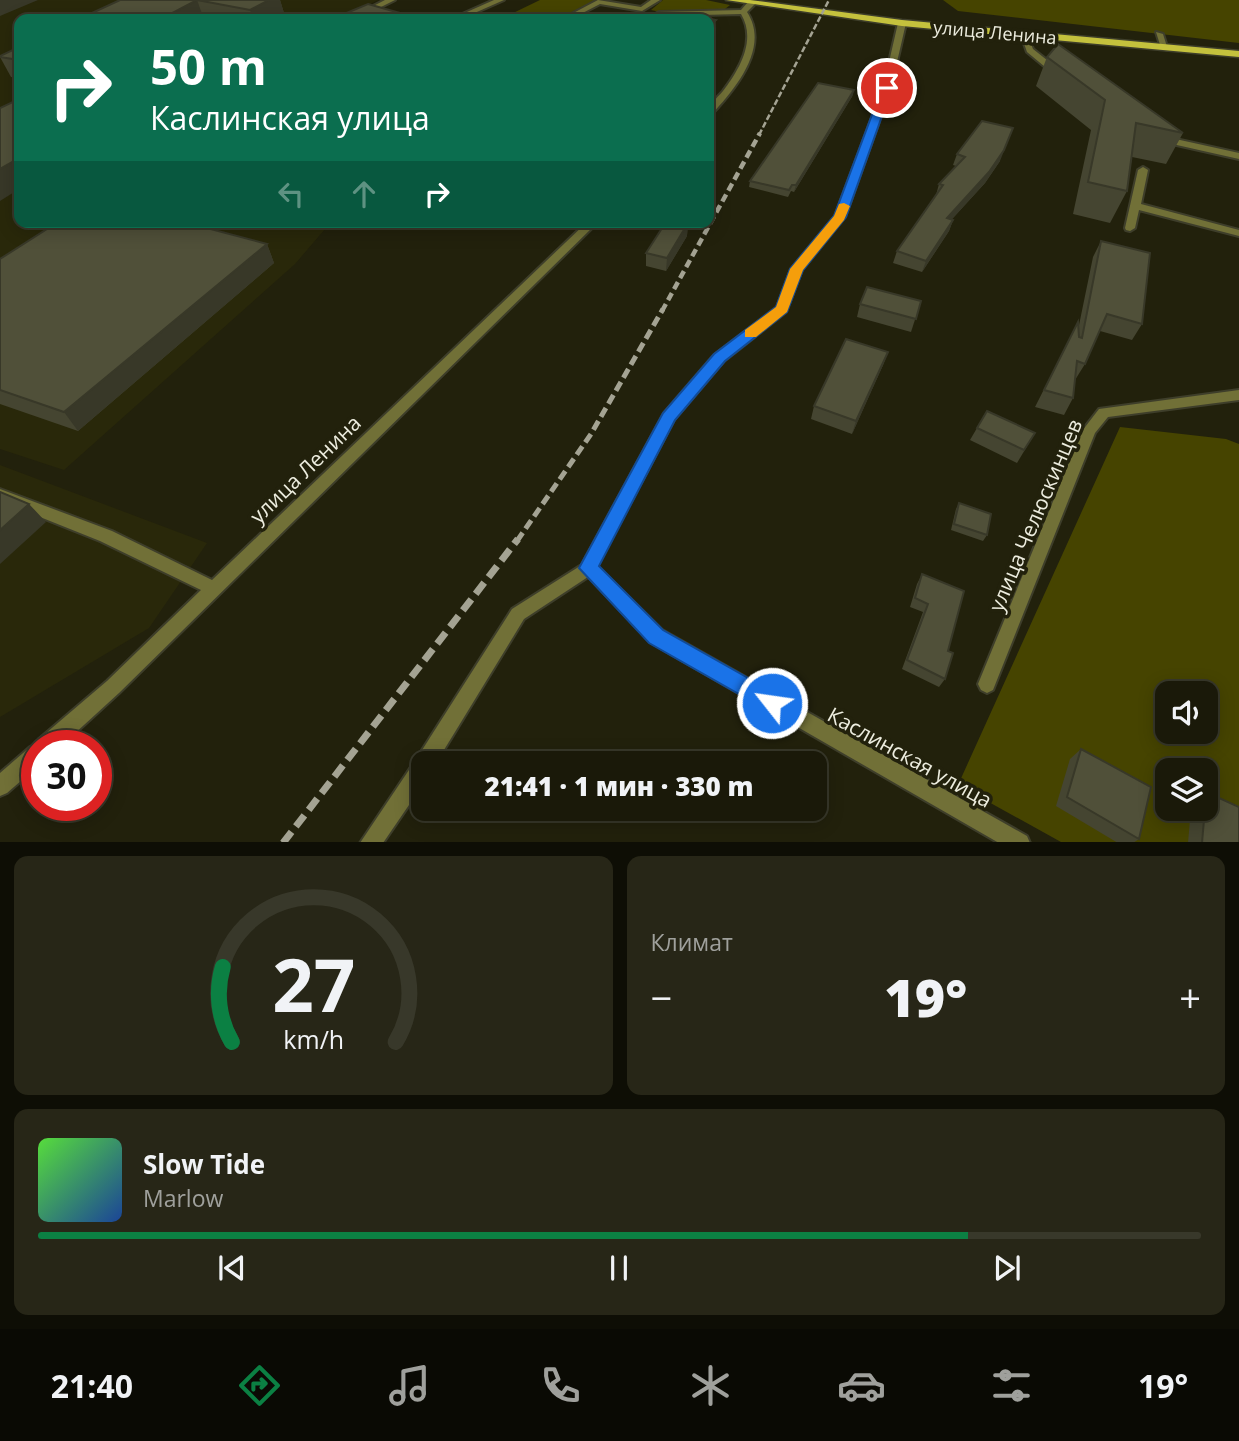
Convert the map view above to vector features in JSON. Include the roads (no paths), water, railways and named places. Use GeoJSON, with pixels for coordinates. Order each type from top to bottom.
{"type":"FeatureCollection","features":[{"type":"Feature","properties":{"kind":"main road","name":"улица Ленина"},"geometry":{"type":"LineString","coordinates":[[730,0],[902,23],[1239,54]]}},
{"type":"Feature","properties":{"kind":"street"},"geometry":{"type":"LineString","coordinates":[[362,14],[391,0]]}},
{"type":"Feature","properties":{"kind":"street"},"geometry":{"type":"LineString","coordinates":[[467,14],[500,0]]}},
{"type":"Feature","properties":{"kind":"street"},"geometry":{"type":"LineString","coordinates":[[576,14],[599,2],[642,9],[656,0]]}},
{"type":"Feature","properties":{"kind":"street"},"geometry":{"type":"LineString","coordinates":[[659,14],[743,12],[751,4]]}},
{"type":"Feature","properties":{"kind":"street"},"geometry":{"type":"LineString","coordinates":[[714,106],[732,85],[752,43],[752,30],[743,12]]}},
{"type":"Feature","properties":{"kind":"street"},"geometry":{"type":"LineString","coordinates":[[432,751],[518,614],[588,568],[669,417],[719,358],[782,309],[797,269],[840,217],[887,88],[902,23]]}},
{"type":"Feature","properties":{"kind":"street"},"geometry":{"type":"LineString","coordinates":[[1023,34],[1027,47],[1065,79]]}},
{"type":"Feature","properties":{"kind":"street"},"geometry":{"type":"LineString","coordinates":[[1159,34],[1164,48]]}},
{"type":"Feature","properties":{"kind":"street"},"geometry":{"type":"LineString","coordinates":[[1152,137],[1239,156]]}},
{"type":"Feature","properties":{"kind":"street"},"geometry":{"type":"LineString","coordinates":[[1130,228],[1143,170]]}},
{"type":"Feature","properties":{"kind":"street"},"geometry":{"type":"LineString","coordinates":[[1135,206],[1239,233]]}},
{"type":"Feature","properties":{"kind":"street","name":"улица Ленина"},"geometry":{"type":"LineString","coordinates":[[64,730],[113,687],[587,228]]}},
{"type":"Feature","properties":{"kind":"street","name":"улица Челюскинцев"},"geometry":{"type":"LineString","coordinates":[[987,684],[1089,431],[1104,413],[1239,395]]}},
{"type":"Feature","properties":{"kind":"street"},"geometry":{"type":"LineString","coordinates":[[0,495],[106,536],[215,589]]}},
{"type":"Feature","properties":{"kind":"street","name":"Каслинская улица"},"geometry":{"type":"LineString","coordinates":[[588,568],[656,636],[1020,842]]}},
{"type":"Feature","properties":{"kind":"street"},"geometry":{"type":"LineString","coordinates":[[0,786],[21,768]]}},
{"type":"Feature","properties":{"kind":"street"},"geometry":{"type":"LineString","coordinates":[[370,842],[411,783]]}},
{"type":"Feature","properties":{"kind":"railway"},"geometry":{"type":"LineString","coordinates":[[759,135],[829,0]]}},
{"type":"Feature","properties":{"kind":"railway"},"geometry":{"type":"LineString","coordinates":[[714,217],[760,133]]}},
{"type":"Feature","properties":{"kind":"railway"},"geometry":{"type":"LineString","coordinates":[[662,311],[708,228]]}},
{"type":"Feature","properties":{"kind":"railway"},"geometry":{"type":"LineString","coordinates":[[517,541],[591,434],[663,309]]}},
{"type":"Feature","properties":{"kind":"railway"},"geometry":{"type":"LineString","coordinates":[[284,842],[518,539]]}}]}
